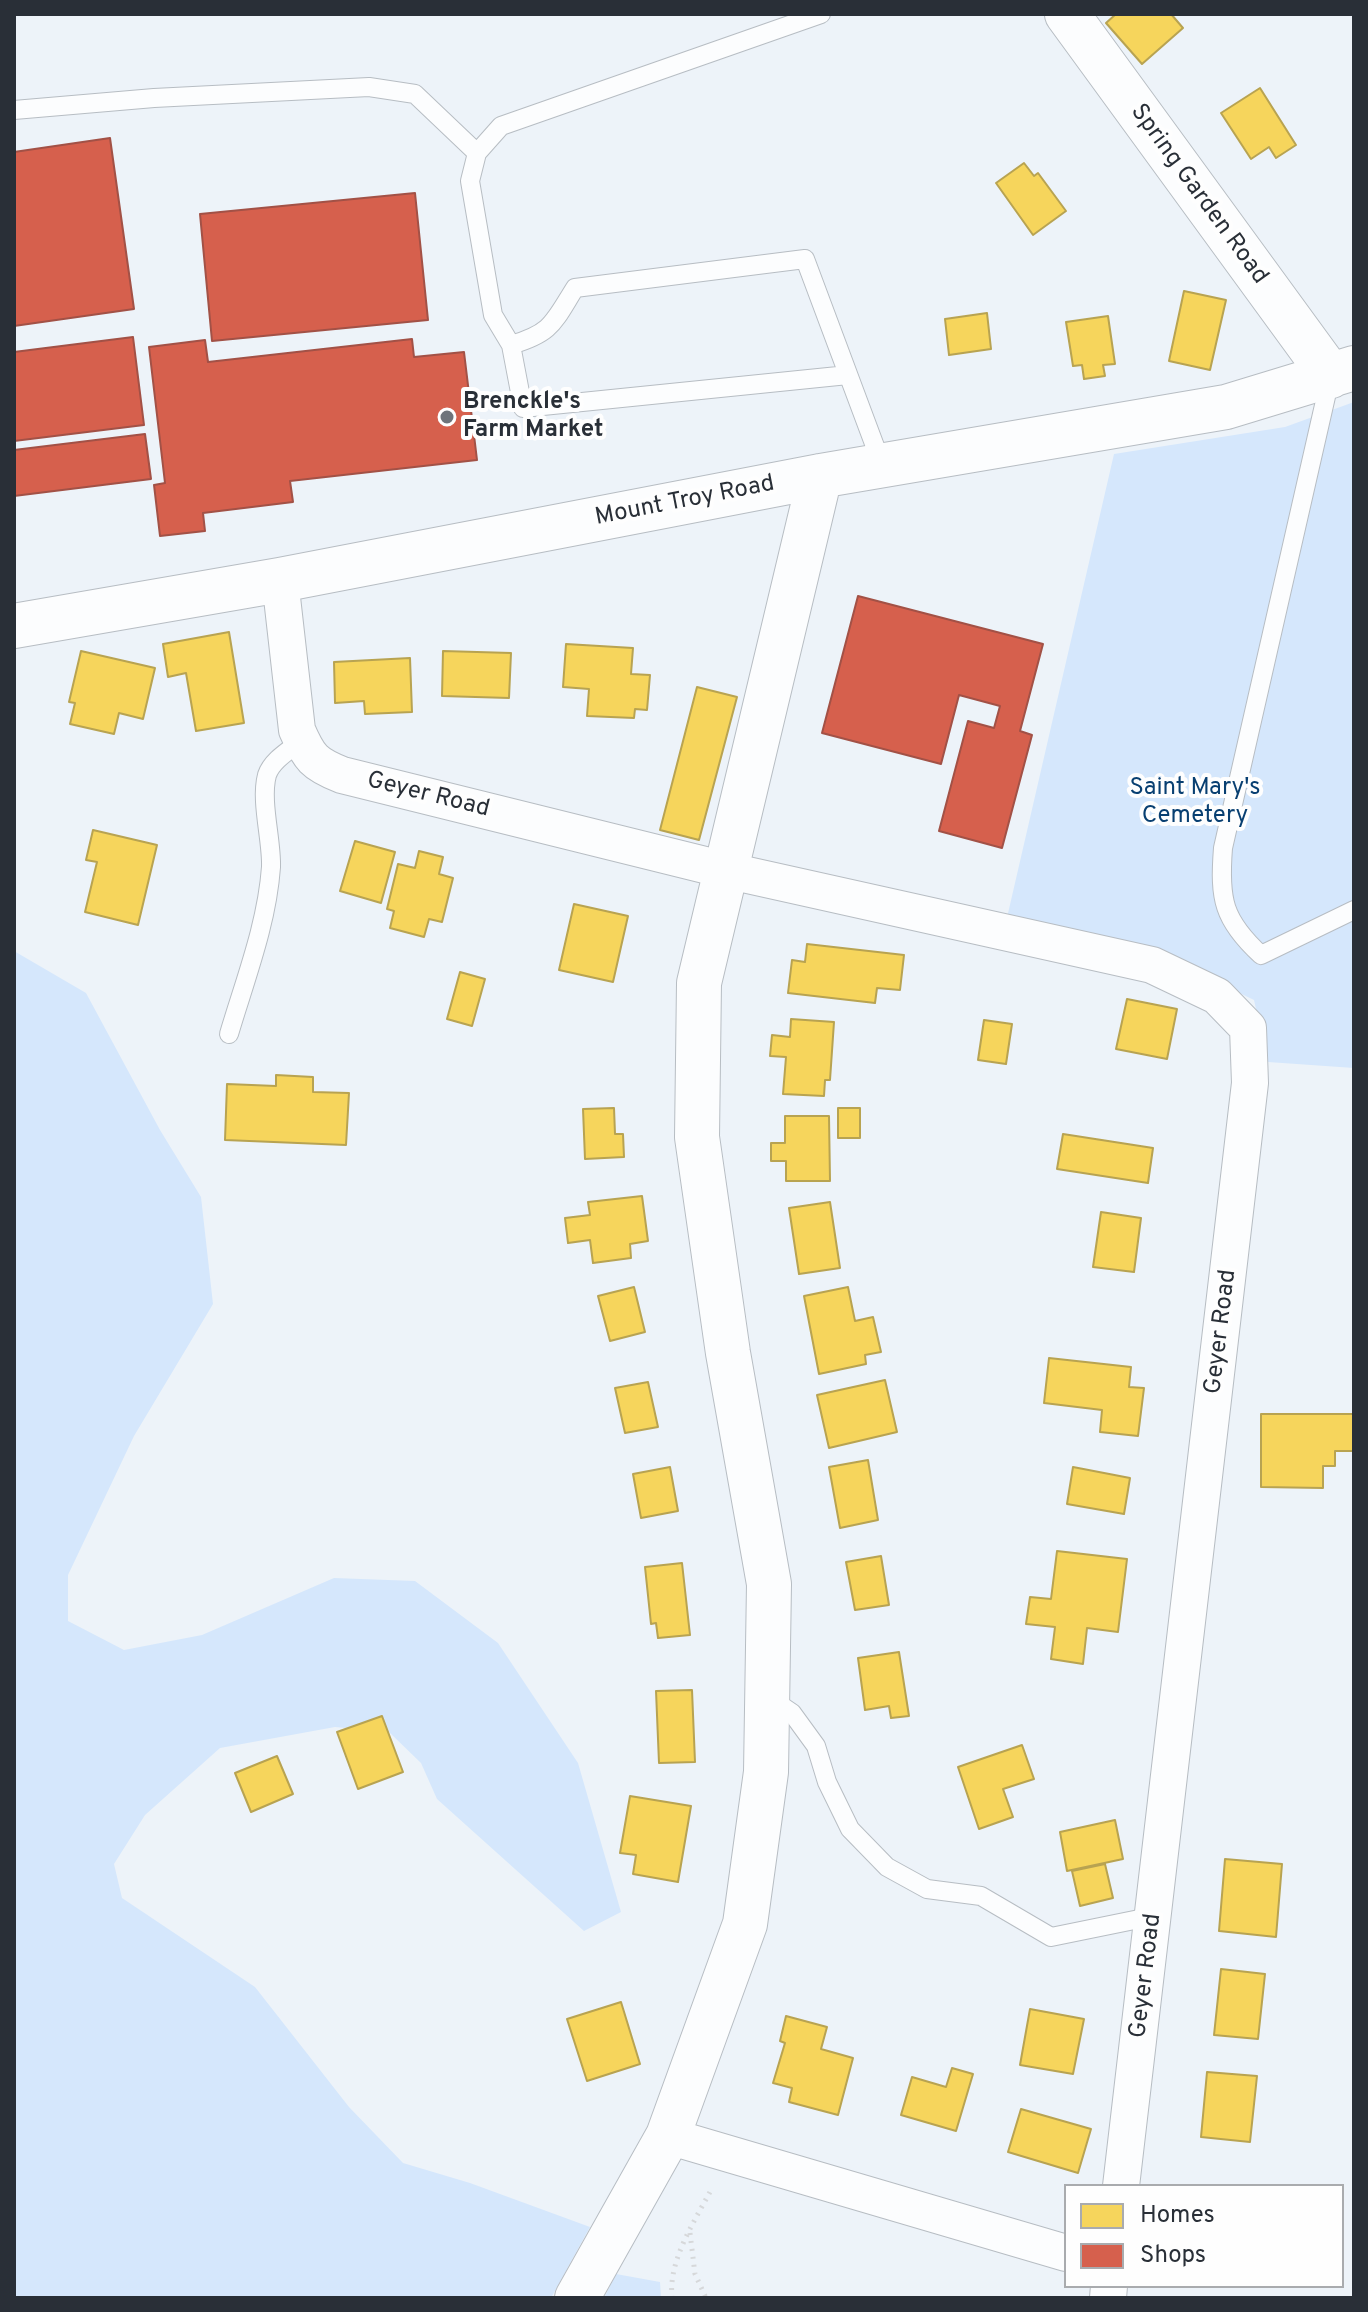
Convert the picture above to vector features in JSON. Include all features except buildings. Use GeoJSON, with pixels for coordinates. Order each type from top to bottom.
{"type":"FeatureCollection","features":[{"type":"Feature","properties":{"kind":"street","name":"Spring Garden Road"},"geometry":{"type":"LineString","coordinates":[[1067,14],[1342,372]]}},
{"type":"Feature","properties":{"kind":"street","name":"Mount Troy Road"},"geometry":{"type":"LineString","coordinates":[[14,626],[280,580],[820,476],[1226,407],[1342,372]]}},
{"type":"Feature","properties":{"kind":"street"},"geometry":{"type":"LineString","coordinates":[[577,2298],[668,2136],[745,1924],[766,1772],[769,1584],[728,1353],[697,1137],[699,983],[820,476]]}},
{"type":"Feature","properties":{"kind":"street"},"geometry":{"type":"LineString","coordinates":[[280,580],[297,730],[301,741]]}},
{"type":"Feature","properties":{"kind":"street","name":"Geyer Road"},"geometry":{"type":"LineString","coordinates":[[301,741],[318,765],[342,775],[725,870],[1152,965],[1217,996],[1248,1028],[1250,1083],[1121,2184]]}},
{"type":"Feature","properties":{"kind":"street"},"geometry":{"type":"LineString","coordinates":[[668,2136],[1064,2252]]}},
{"type":"Feature","properties":{"kind":"lane"},"geometry":{"type":"LineString","coordinates":[[821,14],[501,126],[477,153],[470,181],[493,315],[511,345],[523,408],[848,375]]}},
{"type":"Feature","properties":{"kind":"lane"},"geometry":{"type":"LineString","coordinates":[[14,110],[154,98],[369,87],[415,94],[477,153]]}},
{"type":"Feature","properties":{"kind":"lane"},"geometry":{"type":"LineString","coordinates":[[511,345],[549,330],[575,288],[805,259],[882,465]]}},
{"type":"Feature","properties":{"kind":"lane"},"geometry":{"type":"LineString","coordinates":[[1342,372],[1223,848],[1221,881],[1226,907],[1238,934],[1261,955],[1354,910]]}},
{"type":"Feature","properties":{"kind":"lane"},"geometry":{"type":"LineString","coordinates":[[229,1034],[266,903],[271,867],[267,775],[278,760],[301,741]]}},
{"type":"Feature","properties":{"kind":"lane"},"geometry":{"type":"LineString","coordinates":[[768,1697],[792,1713],[816,1746],[827,1782],[850,1829],[887,1867],[927,1889],[981,1896],[1051,1937],[1154,1916]]}},
{"type":"Feature","properties":{"kind":"path"},"geometry":{"type":"LineString","coordinates":[[672,2298],[670,2285],[683,2243],[729,2153]]}},
{"type":"Feature","properties":{"kind":"path"},"geometry":{"type":"LineString","coordinates":[[690,2231],[695,2274],[706,2298]]}},
{"type":"Feature","properties":{"kind":"green space","name":"Saint Mary's Cemetery"},"geometry":{"type":"Polygon","coordinates":[[[1354,402],[1354,1068],[1268,1062],[1254,1000],[1186,967],[1006,922],[1114,454],[1285,427],[1354,402]]]}},
{"type":"Feature","properties":{"kind":"green space"},"geometry":{"type":"Polygon","coordinates":[[[14,951],[86,993],[160,1130],[201,1197],[213,1304],[134,1436],[68,1575],[68,1621],[124,1650],[202,1635],[334,1578],[415,1581],[498,1643],[578,1763],[621,1912],[584,1931],[437,1799],[421,1763],[389,1732],[335,1727],[220,1748],[145,1815],[114,1864],[122,1898],[255,1987],[349,2107],[403,2163],[470,2183],[590,2227],[551,2298],[14,2298],[14,951]]]}},
{"type":"Feature","properties":{"kind":"green space"},"geometry":{"type":"Polygon","coordinates":[[[616,2274],[660,2282],[661,2298],[604,2298],[616,2274]]]}},
{"type":"Feature","properties":{"kind":"place","name":"Brenckle's Farm Market"},"geometry":{"type":"Point","coordinates":[447,417]}}]}
